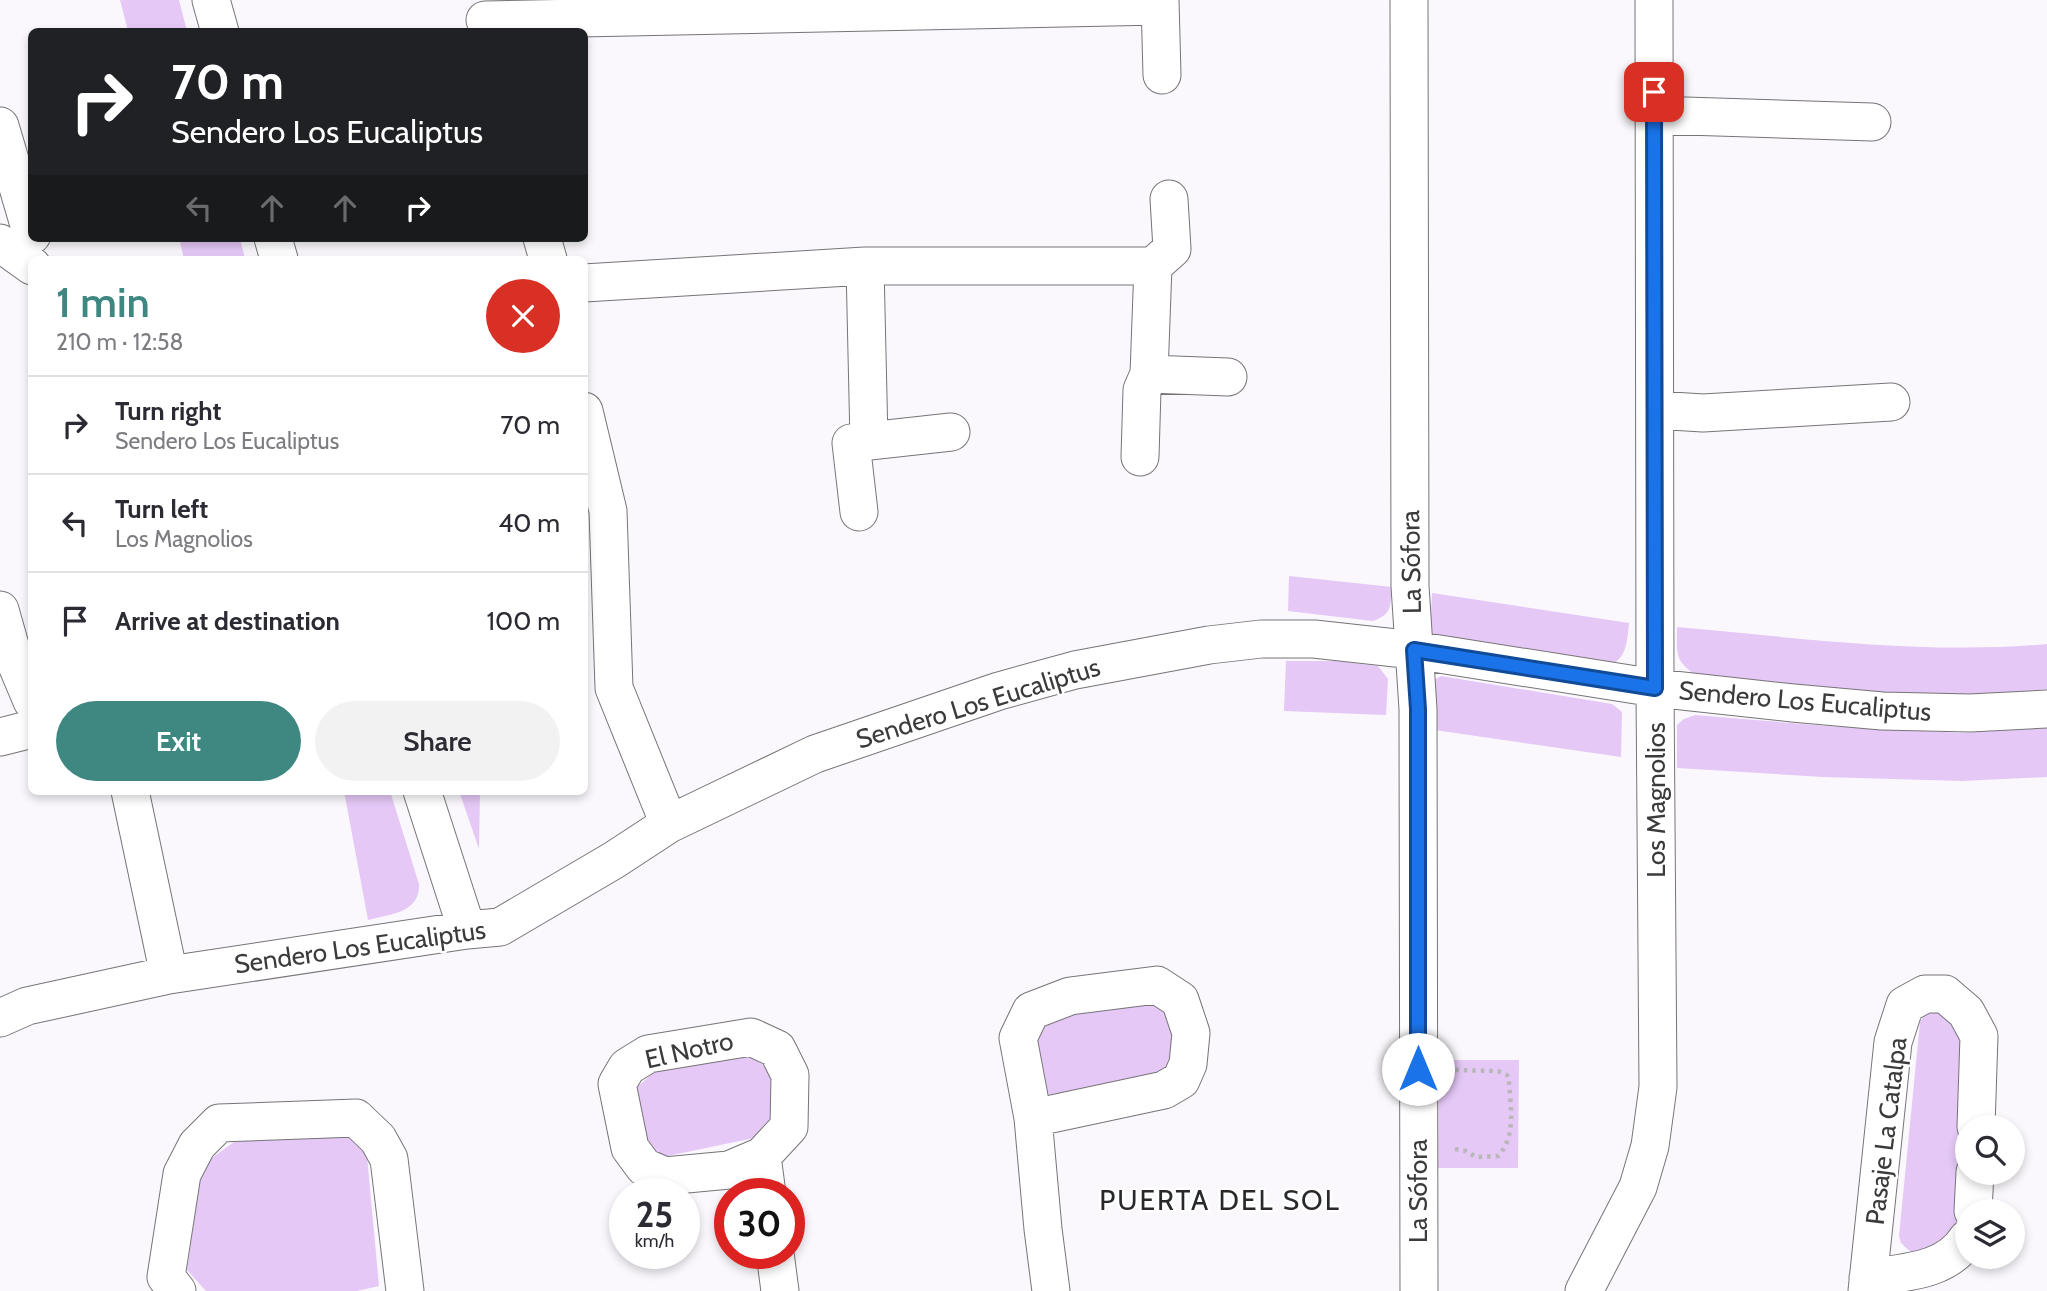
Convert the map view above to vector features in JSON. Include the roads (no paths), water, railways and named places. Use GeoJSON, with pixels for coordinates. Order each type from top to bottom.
{"type":"FeatureCollection","features":[{"type":"Feature","properties":{"kind":"street"},"geometry":{"type":"LineString","coordinates":[[211,0],[219,28]]}},
{"type":"Feature","properties":{"kind":"street","name":"La Sófora"},"geometry":{"type":"LineString","coordinates":[[1409,0],[1410,586],[1418,709],[1419,1291]]}},
{"type":"Feature","properties":{"kind":"street","name":"Los Magnolios"},"geometry":{"type":"LineString","coordinates":[[1584,1291],[1638,1187],[1656,1117],[1654,0]]}},
{"type":"Feature","properties":{"kind":"street"},"geometry":{"type":"LineString","coordinates":[[484,17],[1160,3],[1162,75]]}},
{"type":"Feature","properties":{"kind":"street"},"geometry":{"type":"LineString","coordinates":[[1654,115],[1872,122]]}},
{"type":"Feature","properties":{"kind":"street"},"geometry":{"type":"LineString","coordinates":[[0,126],[28,223]]}},
{"type":"Feature","properties":{"kind":"street"},"geometry":{"type":"LineString","coordinates":[[588,283],[865,266],[1153,266],[1172,249],[1169,199]]}},
{"type":"Feature","properties":{"kind":"street"},"geometry":{"type":"LineString","coordinates":[[0,243],[28,263]]}},
{"type":"Feature","properties":{"kind":"street"},"geometry":{"type":"LineString","coordinates":[[865,266],[869,441]]}},
{"type":"Feature","properties":{"kind":"street"},"geometry":{"type":"LineString","coordinates":[[1140,457],[1142,390],[1149,373],[1153,266]]}},
{"type":"Feature","properties":{"kind":"street"},"geometry":{"type":"LineString","coordinates":[[1149,373],[1228,377]]}},
{"type":"Feature","properties":{"kind":"street"},"geometry":{"type":"LineString","coordinates":[[1655,411],[1703,413],[1891,402]]}},
{"type":"Feature","properties":{"kind":"street"},"geometry":{"type":"LineString","coordinates":[[588,428],[608,511],[614,688],[669,824]]}},
{"type":"Feature","properties":{"kind":"street"},"geometry":{"type":"LineString","coordinates":[[859,512],[851,443],[951,432]]}},
{"type":"Feature","properties":{"kind":"street"},"geometry":{"type":"LineString","coordinates":[[0,610],[13,656],[28,692]]}},
{"type":"Feature","properties":{"kind":"street","name":"Sendero Los Eucaliptus"},"geometry":{"type":"LineString","coordinates":[[0,1018],[27,1006],[169,975],[467,930],[500,928],[669,824],[815,754],[999,691],[1076,670],[1155,653],[1261,639],[1314,639],[1414,650],[1655,688],[1882,710],[1970,713],[2047,709]]}},
{"type":"Feature","properties":{"kind":"street"},"geometry":{"type":"LineString","coordinates":[[0,737],[28,731]]}},
{"type":"Feature","properties":{"kind":"street"},"geometry":{"type":"LineString","coordinates":[[131,795],[169,975]]}},
{"type":"Feature","properties":{"kind":"street"},"geometry":{"type":"LineString","coordinates":[[423,795],[467,930]]}},
{"type":"Feature","properties":{"kind":"street"},"geometry":{"type":"LineString","coordinates":[[1033,1118],[1164,1090],[1181,1080],[1188,1064],[1191,1033],[1180,1000],[1157,985],[1069,996],[1031,1011],[1018,1038],[1033,1118],[1051,1291]]}},
{"type":"Feature","properties":{"kind":"street","name":"Pasaje La Catalpa"},"geometry":{"type":"LineString","coordinates":[[1955,1253],[1934,1266],[1868,1285],[1893,1042],[1905,1004],[1924,994],[1945,994],[1966,1012],[1979,1036],[1976,1115]]}},
{"type":"Feature","properties":{"kind":"street","name":"El Notro"},"geometry":{"type":"LineString","coordinates":[[751,1037],[777,1049],[790,1075],[789,1126],[762,1156],[729,1170],[665,1176],[644,1167],[630,1148],[617,1084],[627,1067],[648,1054],[751,1037]]}},
{"type":"Feature","properties":{"kind":"street"},"geometry":{"type":"LineString","coordinates":[[177,1291],[166,1277],[182,1174],[197,1145],[219,1123],[356,1118],[378,1139],[389,1159],[405,1291]]}},
{"type":"Feature","properties":{"kind":"street"},"geometry":{"type":"LineString","coordinates":[[762,1156],[765,1178]]}},
{"type":"Feature","properties":{"kind":"street"},"geometry":{"type":"LineString","coordinates":[[777,1269],[780,1291]]}},
{"type":"Feature","properties":{"kind":"district","name":"PUERTA DEL SOL"},"geometry":{"type":"Point","coordinates":[1220,1200]}}]}
